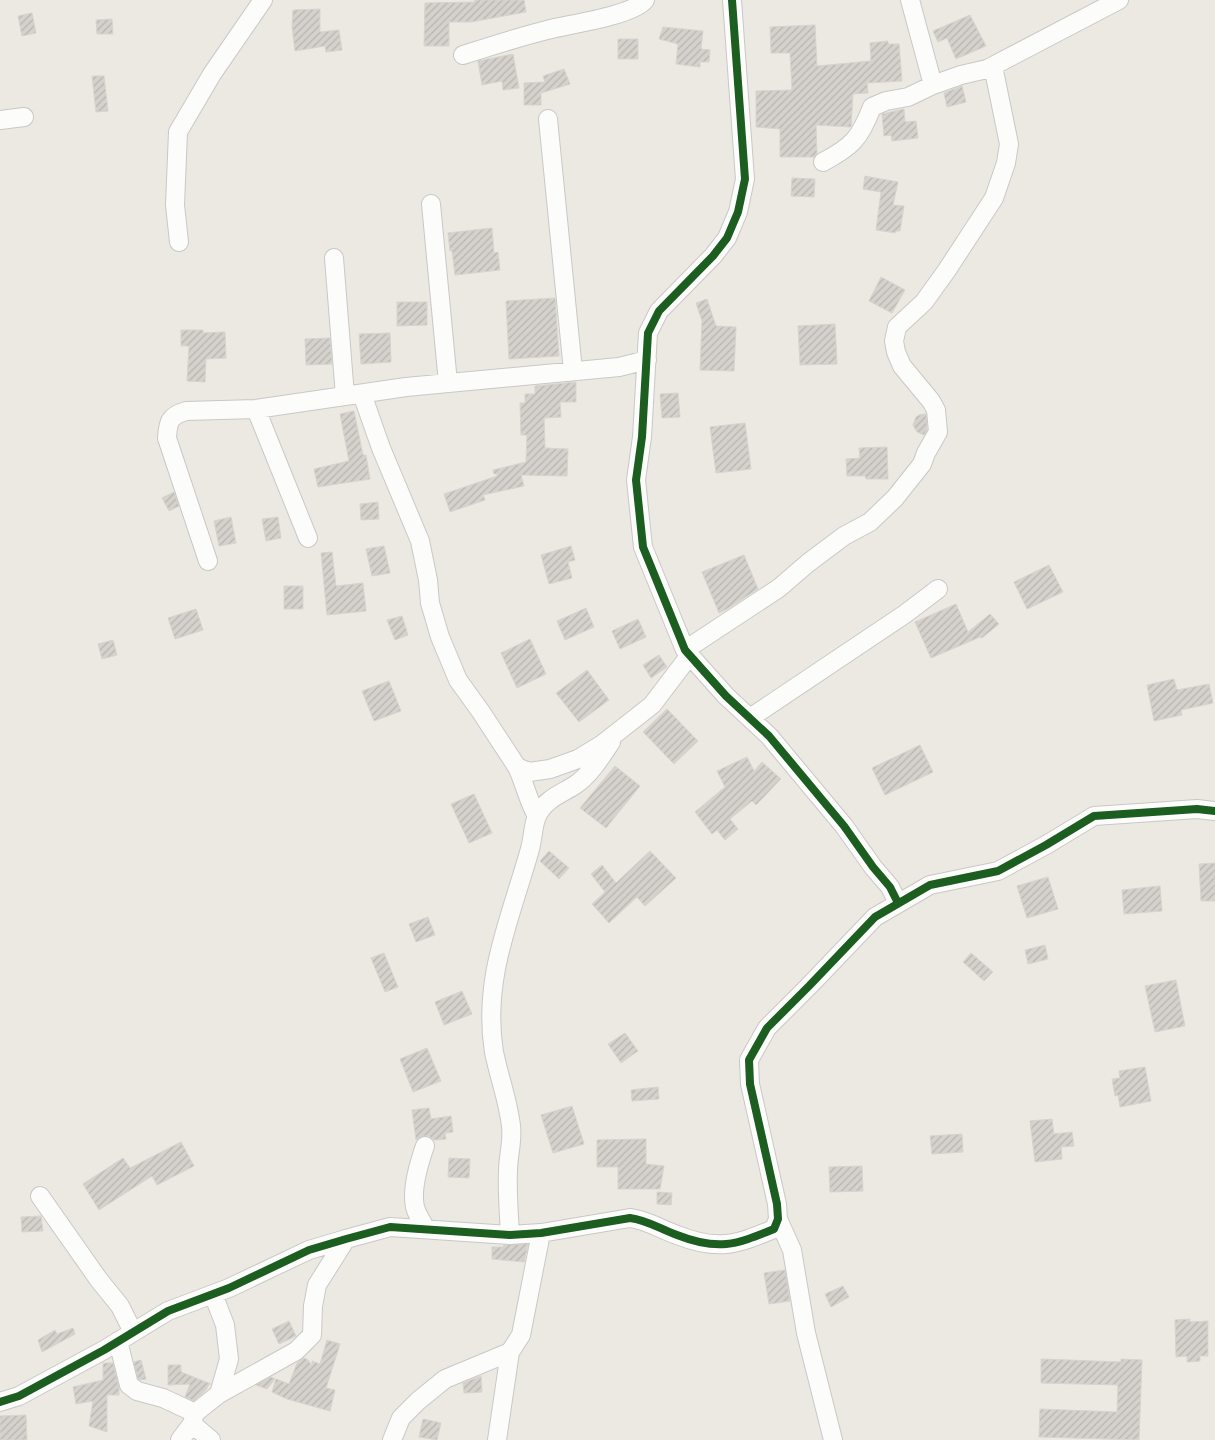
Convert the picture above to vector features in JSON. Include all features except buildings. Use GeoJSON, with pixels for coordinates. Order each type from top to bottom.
{"type":"FeatureCollection","features":[{"type":"Feature","properties":{"kind":"street"},"geometry":{"type":"LineString","coordinates":[[179,242],[175,205],[178,132],[212,74],[262,0]]}},
{"type":"Feature","properties":{"kind":"street"},"geometry":{"type":"LineString","coordinates":[[463,55],[549,29],[623,12],[642,4],[645,0]]}},
{"type":"Feature","properties":{"kind":"street"},"geometry":{"type":"LineString","coordinates":[[732,0],[745,179],[738,212],[727,238],[713,256],[659,311],[648,333],[642,437],[636,480],[643,548],[688,653],[726,696],[769,736],[844,826],[873,867],[890,887],[898,903]]}},
{"type":"Feature","properties":{"kind":"street"},"geometry":{"type":"LineString","coordinates":[[910,0],[933,85]]}},
{"type":"Feature","properties":{"kind":"street"},"geometry":{"type":"LineString","coordinates":[[824,162],[842,152],[857,138],[872,107],[886,101],[908,97],[933,85],[993,66],[1119,0]]}},
{"type":"Feature","properties":{"kind":"street"},"geometry":{"type":"LineString","coordinates":[[517,768],[529,772],[550,769],[578,759],[601,745],[652,705],[688,653],[779,588],[844,536],[870,522],[895,498],[922,464],[938,432],[936,410],[922,388],[916,384],[911,375],[902,366],[894,347],[895,333],[897,327],[924,302],[994,198],[1006,163],[1009,144],[993,66]]}},
{"type":"Feature","properties":{"kind":"street"},"geometry":{"type":"LineString","coordinates":[[0,120],[24,117]]}},
{"type":"Feature","properties":{"kind":"street"},"geometry":{"type":"LineString","coordinates":[[548,119],[573,371]]}},
{"type":"Feature","properties":{"kind":"street"},"geometry":{"type":"LineString","coordinates":[[431,204],[448,383]]}},
{"type":"Feature","properties":{"kind":"street"},"geometry":{"type":"LineString","coordinates":[[334,258],[345,396]]}},
{"type":"Feature","properties":{"kind":"street"},"geometry":{"type":"LineString","coordinates":[[208,561],[166,438],[168,424],[176,414],[186,411],[256,409],[406,386],[618,367],[647,360]]}},
{"type":"Feature","properties":{"kind":"street"},"geometry":{"type":"LineString","coordinates":[[362,394],[381,448],[420,541],[428,580],[430,603],[440,637],[458,680],[482,712],[517,768],[526,786],[530,805],[537,816]]}},
{"type":"Feature","properties":{"kind":"street"},"geometry":{"type":"LineString","coordinates":[[256,409],[308,538]]}},
{"type":"Feature","properties":{"kind":"street"},"geometry":{"type":"LineString","coordinates":[[750,718],[905,614],[938,589]]}},
{"type":"Feature","properties":{"kind":"street"},"geometry":{"type":"LineString","coordinates":[[510,1235],[508,1171],[512,1128],[508,1100],[494,1052],[492,998],[494,974],[506,925],[530,848],[537,816],[545,805],[558,794],[575,785],[590,771],[616,733]]}},
{"type":"Feature","properties":{"kind":"street"},"geometry":{"type":"LineString","coordinates":[[833,1440],[806,1333],[792,1250],[778,1219],[772,1175],[750,1084],[749,1060],[767,1028],[810,986],[875,917],[930,885],[998,871],[1094,816],[1197,809],[1215,811]]}},
{"type":"Feature","properties":{"kind":"street"},"geometry":{"type":"LineString","coordinates":[[425,1146],[418,1167],[415,1207],[426,1229]]}},
{"type":"Feature","properties":{"kind":"street"},"geometry":{"type":"LineString","coordinates":[[40,1196],[99,1280],[120,1306],[126,1337],[129,1384],[137,1391],[163,1398],[194,1419],[211,1440]]}},
{"type":"Feature","properties":{"kind":"street"},"geometry":{"type":"LineString","coordinates":[[0,1402],[19,1396],[126,1337],[168,1311],[229,1288],[309,1250],[390,1227],[510,1235],[541,1233],[630,1218],[643,1219],[677,1235],[702,1243],[721,1245],[742,1242],[774,1229],[778,1219]]}},
{"type":"Feature","properties":{"kind":"street"},"geometry":{"type":"LineString","coordinates":[[497,1440],[510,1352],[521,1335],[541,1233]]}},
{"type":"Feature","properties":{"kind":"street"},"geometry":{"type":"LineString","coordinates":[[180,1440],[194,1419],[219,1394],[296,1351],[312,1335],[313,1306],[317,1285],[346,1239]]}},
{"type":"Feature","properties":{"kind":"street"},"geometry":{"type":"LineString","coordinates":[[213,1294],[225,1325],[229,1359],[219,1394]]}},
{"type":"Feature","properties":{"kind":"street"},"geometry":{"type":"LineString","coordinates":[[392,1440],[401,1418],[418,1400],[445,1379],[486,1364],[510,1352]]}},
{"type":"Feature","properties":{"kind":"cycle path"},"geometry":{"type":"LineString","coordinates":[[732,0],[745,179],[738,212],[727,238],[713,256],[659,311],[648,333],[642,437],[636,480],[643,547],[685,650],[726,696],[769,736],[844,826],[873,867],[890,887],[898,903]]}},
{"type":"Feature","properties":{"kind":"cycle path"},"geometry":{"type":"LineString","coordinates":[[0,1402],[19,1396],[104,1350],[168,1311],[229,1288],[309,1250],[390,1227],[510,1235],[541,1233],[630,1218],[691,1240],[715,1244],[737,1242],[774,1229],[778,1219],[777,1204],[750,1084],[749,1060],[767,1028],[875,917],[930,885],[998,871],[1094,816],[1197,809],[1215,811]]}}]}
